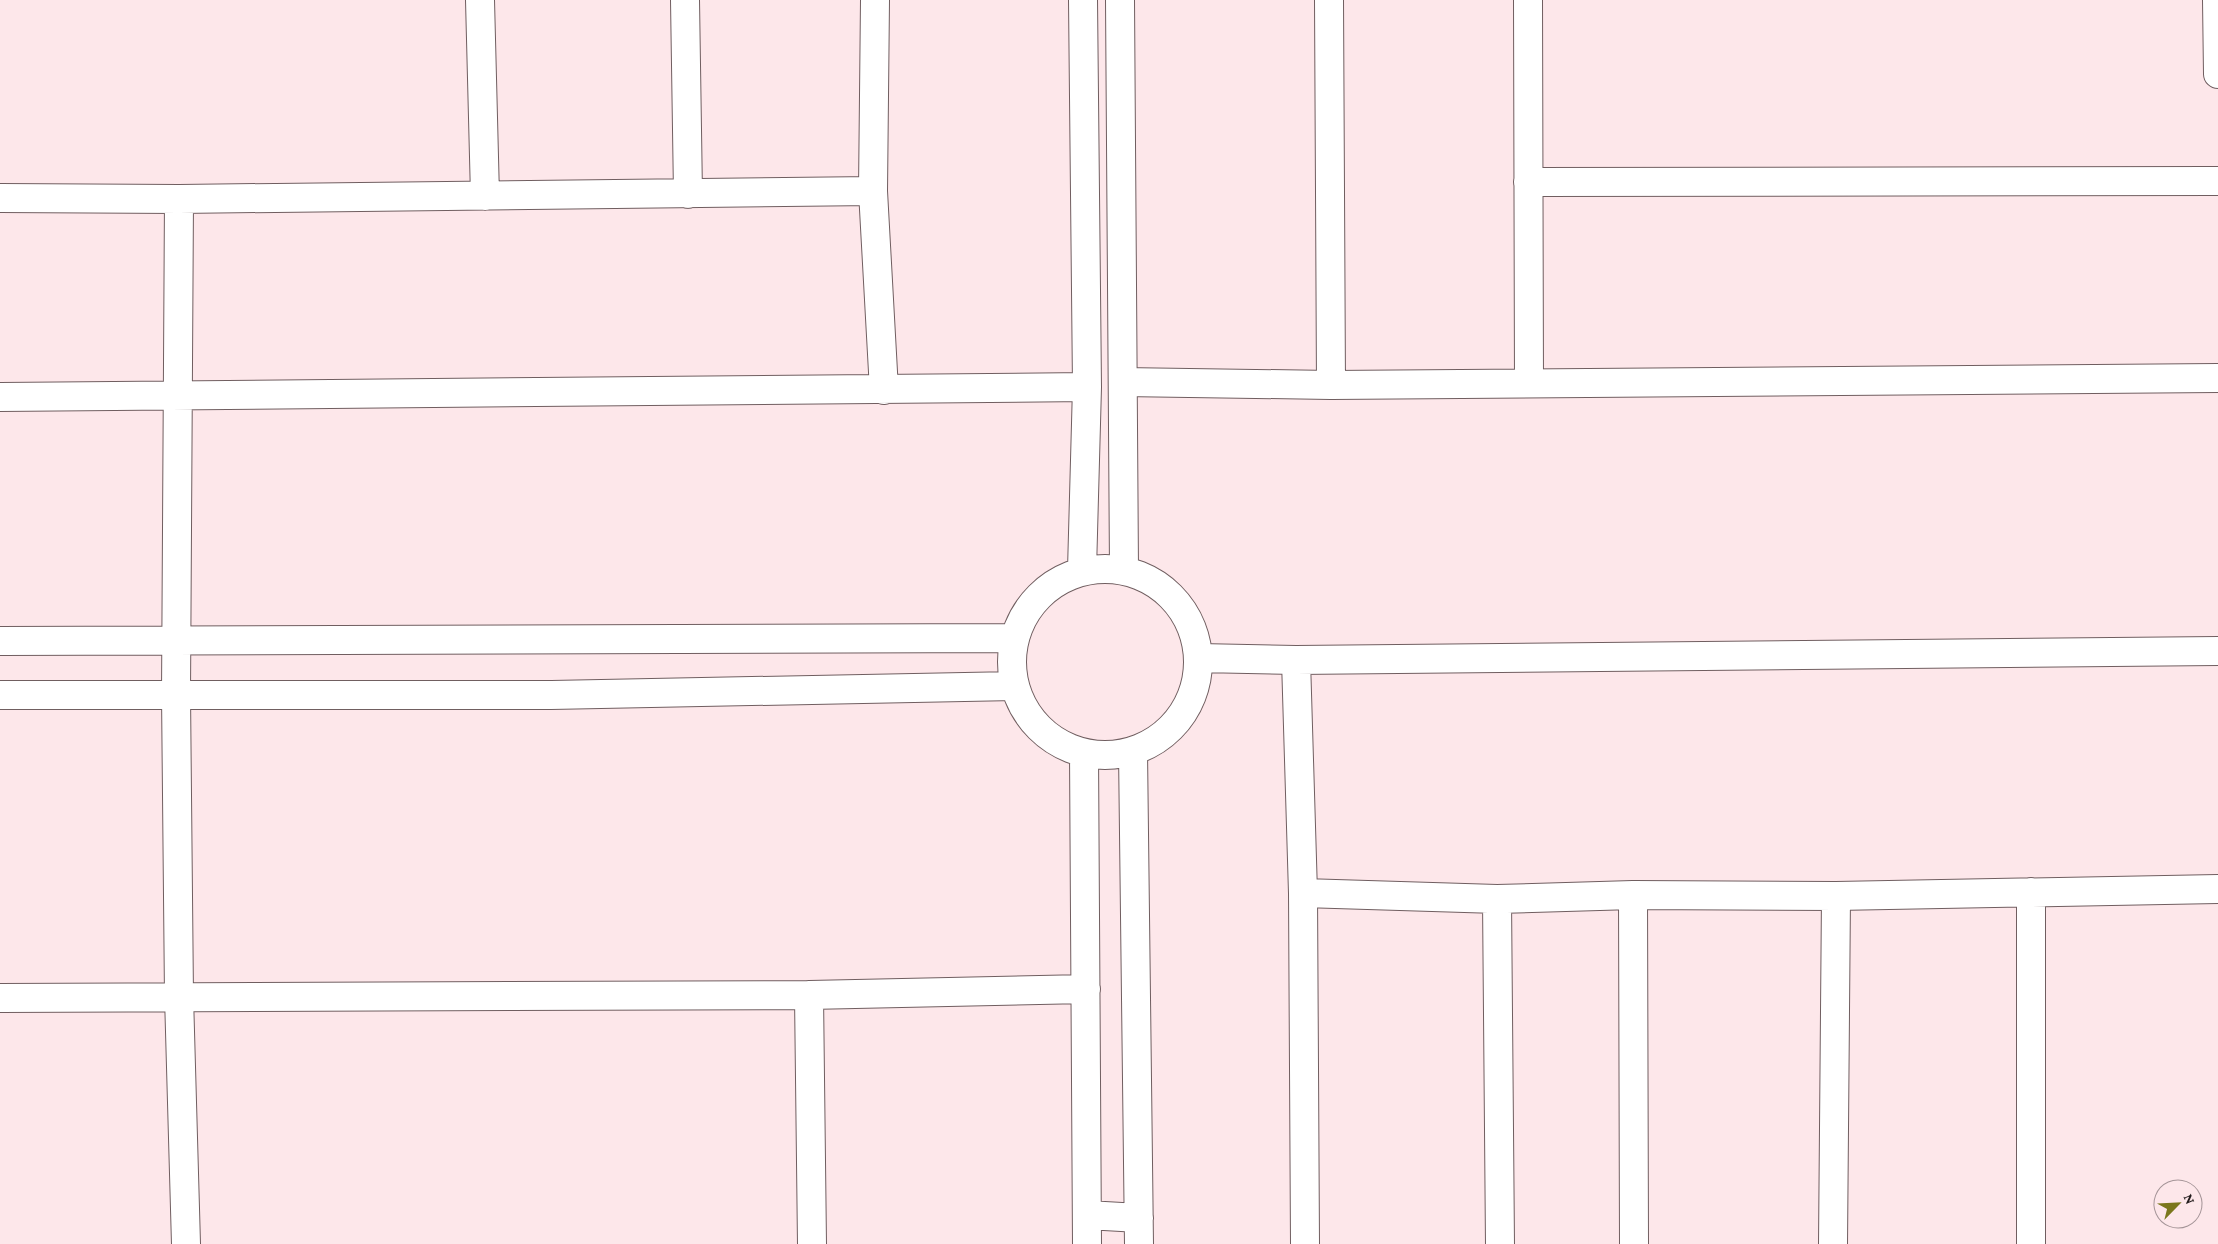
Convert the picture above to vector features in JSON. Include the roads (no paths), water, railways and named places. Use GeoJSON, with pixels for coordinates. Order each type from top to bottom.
{"type":"FeatureCollection","features":[{"type":"Feature","properties":{"kind":"street"},"geometry":{"type":"LineString","coordinates":[[480,0],[485,196]]}},
{"type":"Feature","properties":{"kind":"street"},"geometry":{"type":"LineString","coordinates":[[685,0],[688,194]]}},
{"type":"Feature","properties":{"kind":"street"},"geometry":{"type":"LineString","coordinates":[[875,0],[873,192],[884,390]]}},
{"type":"Feature","properties":{"kind":"street"},"geometry":{"type":"LineString","coordinates":[[1082,570],[1087,387],[1083,0]]}},
{"type":"Feature","properties":{"kind":"street"},"geometry":{"type":"LineString","coordinates":[[1120,0],[1124,570]]}},
{"type":"Feature","properties":{"kind":"street"},"geometry":{"type":"LineString","coordinates":[[1329,0],[1331,385]]}},
{"type":"Feature","properties":{"kind":"street"},"geometry":{"type":"LineString","coordinates":[[1528,0],[1529,383]]}},
{"type":"Feature","properties":{"kind":"street"},"geometry":{"type":"LineString","coordinates":[[2217,0],[2218,74]]}},
{"type":"Feature","properties":{"kind":"street"},"geometry":{"type":"LineString","coordinates":[[1528,182],[2218,181]]}},
{"type":"Feature","properties":{"kind":"street"},"geometry":{"type":"LineString","coordinates":[[0,198],[179,199],[873,192]]}},
{"type":"Feature","properties":{"kind":"street"},"geometry":{"type":"LineString","coordinates":[[179,199],[176,694],[179,996],[186,1244]]}},
{"type":"Feature","properties":{"kind":"street"},"geometry":{"type":"LineString","coordinates":[[1123,382],[1331,385],[2218,378]]}},
{"type":"Feature","properties":{"kind":"street"},"geometry":{"type":"LineString","coordinates":[[0,396],[1087,387]]}},
{"type":"Feature","properties":{"kind":"street"},"geometry":{"type":"LineString","coordinates":[[1103,568],[1124,570],[1154,581],[1177,601],[1193,628],[1199,658],[1197,683],[1188,706],[1174,726],[1155,741],[1133,751],[1109,755],[1084,753],[1060,744],[1041,729],[1025,710],[1015,686],[1012,670],[1014,638],[1024,615],[1039,595],[1059,580],[1082,570],[1103,568]]}},
{"type":"Feature","properties":{"kind":"street"},"geometry":{"type":"LineString","coordinates":[[0,641],[1014,638]]}},
{"type":"Feature","properties":{"kind":"street"},"geometry":{"type":"LineString","coordinates":[[1199,658],[1296,660],[2218,651]]}},
{"type":"Feature","properties":{"kind":"street"},"geometry":{"type":"LineString","coordinates":[[1296,660],[1302,893],[1305,1244]]}},
{"type":"Feature","properties":{"kind":"street"},"geometry":{"type":"LineString","coordinates":[[0,695],[551,695],[1015,686]]}},
{"type":"Feature","properties":{"kind":"street"},"geometry":{"type":"LineString","coordinates":[[1087,1215],[1139,1231],[1133,751]]}},
{"type":"Feature","properties":{"kind":"street"},"geometry":{"type":"LineString","coordinates":[[1084,753],[1087,1244]]}},
{"type":"Feature","properties":{"kind":"street"},"geometry":{"type":"LineString","coordinates":[[1302,893],[1497,899],[1633,895],[1836,896],[2218,889]]}},
{"type":"Feature","properties":{"kind":"street"},"geometry":{"type":"LineString","coordinates":[[2031,1244],[2032,892]]}},
{"type":"Feature","properties":{"kind":"street"},"geometry":{"type":"LineString","coordinates":[[1633,895],[1634,1244]]}},
{"type":"Feature","properties":{"kind":"street"},"geometry":{"type":"LineString","coordinates":[[1833,1244],[1836,896]]}},
{"type":"Feature","properties":{"kind":"street"},"geometry":{"type":"LineString","coordinates":[[1497,899],[1500,1244]]}},
{"type":"Feature","properties":{"kind":"street"},"geometry":{"type":"LineString","coordinates":[[0,998],[809,995],[1086,989]]}},
{"type":"Feature","properties":{"kind":"street"},"geometry":{"type":"LineString","coordinates":[[809,995],[812,1244]]}}]}
